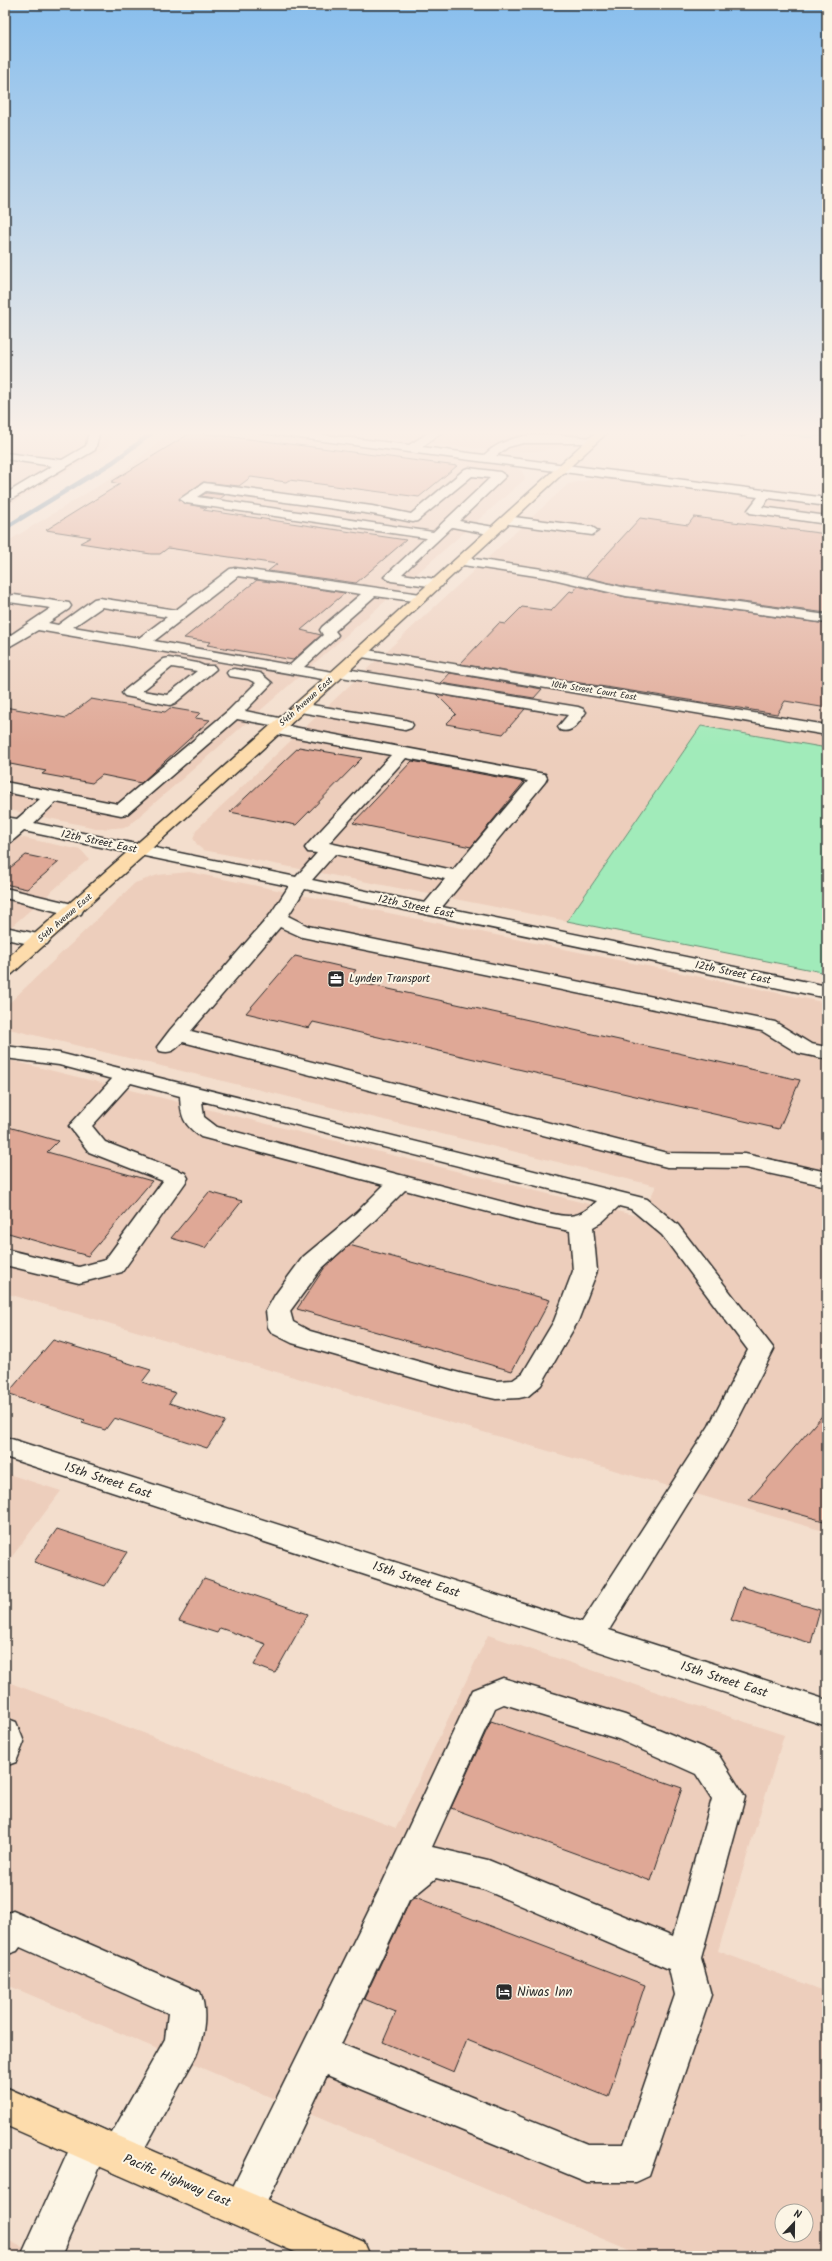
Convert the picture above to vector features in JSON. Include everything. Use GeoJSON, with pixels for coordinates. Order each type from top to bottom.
{"type":"FeatureCollection","features":[{"type":"Feature","properties":{"kind":"main road","name":"54th Avenue East"},"geometry":{"type":"LineString","coordinates":[[5,970],[141,851],[489,536]]}},
{"type":"Feature","properties":{"kind":"main road","name":"Pacific Highway East"},"geometry":{"type":"LineString","coordinates":[[5,2106],[350,2256]]}},
{"type":"Feature","properties":{"kind":"street"},"geometry":{"type":"LineString","coordinates":[[436,536],[391,577],[437,583]]}},
{"type":"Feature","properties":{"kind":"street"},"geometry":{"type":"LineString","coordinates":[[461,561],[549,574],[626,592],[827,619]]}},
{"type":"Feature","properties":{"kind":"street"},"geometry":{"type":"LineString","coordinates":[[142,643],[235,572],[421,598]]}},
{"type":"Feature","properties":{"kind":"street"},"geometry":{"type":"LineString","coordinates":[[293,670],[332,635],[327,630],[372,592]]}},
{"type":"Feature","properties":{"kind":"street"},"geometry":{"type":"LineString","coordinates":[[5,646],[64,606],[14,599]]}},
{"type":"Feature","properties":{"kind":"street"},"geometry":{"type":"LineString","coordinates":[[61,629],[98,602],[178,615]]}},
{"type":"Feature","properties":{"kind":"street"},"geometry":{"type":"LineString","coordinates":[[35,626],[61,629],[293,670],[337,674],[578,712],[566,727]]}},
{"type":"Feature","properties":{"kind":"street","name":"10th Street Court East"},"geometry":{"type":"LineString","coordinates":[[361,653],[827,730]]}},
{"type":"Feature","properties":{"kind":"street"},"geometry":{"type":"LineString","coordinates":[[5,787],[121,810],[234,714],[264,683],[260,678],[254,676],[208,669],[222,657]]}},
{"type":"Feature","properties":{"kind":"street"},"geometry":{"type":"LineString","coordinates":[[299,708],[406,725]]}},
{"type":"Feature","properties":{"kind":"street"},"geometry":{"type":"LineString","coordinates":[[234,714],[280,726],[402,753],[539,778],[429,910]]}},
{"type":"Feature","properties":{"kind":"street"},"geometry":{"type":"LineString","coordinates":[[402,753],[314,848],[332,848],[458,876]]}},
{"type":"Feature","properties":{"kind":"street"},"geometry":{"type":"LineString","coordinates":[[5,838],[13,824],[52,797]]}},
{"type":"Feature","properties":{"kind":"street","name":"12th Street East"},"geometry":{"type":"LineString","coordinates":[[13,824],[827,992]]}},
{"type":"Feature","properties":{"kind":"street"},"geometry":{"type":"LineString","coordinates":[[332,848],[299,884],[277,918],[172,1041],[667,1160],[745,1161],[827,1179]]}},
{"type":"Feature","properties":{"kind":"street"},"geometry":{"type":"LineString","coordinates":[[5,893],[74,910]]}},
{"type":"Feature","properties":{"kind":"street"},"geometry":{"type":"LineString","coordinates":[[277,918],[302,931],[768,1026],[805,1048],[827,1054]]}},
{"type":"Feature","properties":{"kind":"street"},"geometry":{"type":"LineString","coordinates":[[5,933],[40,940]]}},
{"type":"Feature","properties":{"kind":"street"},"geometry":{"type":"LineString","coordinates":[[5,1052],[59,1059],[639,1204],[670,1230],[761,1349],[720,1430],[589,1636]]}},
{"type":"Feature","properties":{"kind":"street"},"geometry":{"type":"LineString","coordinates":[[5,1257],[79,1275],[113,1266],[177,1178],[98,1147],[80,1126],[126,1076]]}},
{"type":"Feature","properties":{"kind":"street"},"geometry":{"type":"LineString","coordinates":[[191,1092],[192,1115],[194,1122],[209,1132],[399,1183],[534,1217],[568,1224],[580,1223],[591,1219],[614,1198]]}},
{"type":"Feature","properties":{"kind":"street"},"geometry":{"type":"LineString","coordinates":[[399,1183],[364,1218],[312,1263],[287,1295],[278,1311],[281,1327],[301,1337],[463,1383],[496,1390],[519,1389],[532,1379],[566,1321],[585,1271],[580,1223]]}},
{"type":"Feature","properties":{"kind":"street","name":"15th Street East"},"geometry":{"type":"LineString","coordinates":[[5,1447],[827,1713]]}},
{"type":"Feature","properties":{"kind":"street"},"geometry":{"type":"LineString","coordinates":[[242,2209],[397,1889],[484,1699],[503,1691],[625,1728],[707,1764],[729,1796],[684,1958],[692,1995],[636,2163],[587,2163],[318,2053]]}},
{"type":"Feature","properties":{"kind":"street"},"geometry":{"type":"LineString","coordinates":[[5,1731],[8,1742],[5,1752]]}},
{"type":"Feature","properties":{"kind":"street"},"geometry":{"type":"LineString","coordinates":[[397,1889],[431,1862],[488,1875],[684,1958]]}},
{"type":"Feature","properties":{"kind":"street"},"geometry":{"type":"LineString","coordinates":[[5,1939],[13,1927],[187,2004],[183,2043],[106,2150],[41,2256]]}},
{"type":"Feature","properties":{"kind":"shaded area"},"geometry":{"type":"Polygon","coordinates":[[[17,536],[460,536],[127,827],[101,829],[5,809],[5,543],[17,536]]]}},
{"type":"Feature","properties":{"kind":"shaded area"},"geometry":{"type":"Polygon","coordinates":[[[512,536],[827,536],[827,748],[701,726],[567,921],[203,850],[198,846],[193,838],[197,829],[512,536]]]}},
{"type":"Feature","properties":{"kind":"shaded area"},"geometry":{"type":"Polygon","coordinates":[[[5,834],[81,850],[89,859],[5,932],[5,834]]]}},
{"type":"Feature","properties":{"kind":"shaded area"},"geometry":{"type":"Polygon","coordinates":[[[189,872],[827,1003],[827,1532],[5,1293],[5,1059],[641,1217],[656,1186],[5,1028],[5,1007],[135,883],[158,875],[189,872]]]}},
{"type":"Feature","properties":{"kind":"shaded area"},"geometry":{"type":"Polygon","coordinates":[[[5,1473],[61,1491],[5,1566],[5,1473]]]}},
{"type":"Feature","properties":{"kind":"shaded area"},"geometry":{"type":"Polygon","coordinates":[[[488,1635],[784,1735],[718,1951],[827,1992],[827,2256],[643,2256],[5,1984],[5,1681],[396,1828],[488,1635]]]}},
{"type":"Feature","properties":{"kind":"shaded area"},"geometry":{"type":"Polygon","coordinates":[[[5,2239],[41,2256],[5,2256],[5,2239]]]}},
{"type":"Feature","properties":{"kind":"green space"},"geometry":{"type":"Polygon","coordinates":[[[701,726],[827,748],[827,973],[567,921],[701,726]]]}},
{"type":"Feature","properties":{"kind":"building"},"geometry":{"type":"Polygon","coordinates":[[[81,536],[376,536],[406,540],[356,583],[268,571],[277,564],[168,548],[160,554],[151,554],[80,543],[91,537],[81,536]]]}},
{"type":"Feature","properties":{"kind":"building"},"geometry":{"type":"Polygon","coordinates":[[[624,536],[827,536],[827,613],[626,587],[586,577],[624,536]]]}},
{"type":"Feature","properties":{"kind":"building"},"geometry":{"type":"Polygon","coordinates":[[[257,580],[345,593],[301,630],[321,635],[293,660],[207,645],[211,642],[184,638],[257,580]]]}},
{"type":"Feature","properties":{"kind":"building"},"geometry":{"type":"Polygon","coordinates":[[[578,586],[626,597],[827,624],[827,708],[785,701],[777,714],[460,664],[499,623],[505,624],[522,607],[551,611],[570,591],[573,592],[578,586]]]}},
{"type":"Feature","properties":{"kind":"building"},"geometry":{"type":"Polygon","coordinates":[[[450,673],[542,689],[534,698],[441,683],[450,673]]]}},
{"type":"Feature","properties":{"kind":"building"},"geometry":{"type":"Polygon","coordinates":[[[436,694],[525,709],[503,734],[446,724],[456,714],[436,694]]]}},
{"type":"Feature","properties":{"kind":"building"},"geometry":{"type":"Polygon","coordinates":[[[91,699],[165,712],[170,708],[200,713],[195,718],[210,720],[141,783],[102,775],[92,783],[42,774],[46,771],[5,763],[5,707],[66,718],[91,699]]]}},
{"type":"Feature","properties":{"kind":"building"},"geometry":{"type":"Polygon","coordinates":[[[299,747],[362,758],[296,825],[230,812],[299,747]]]}},
{"type":"Feature","properties":{"kind":"building"},"geometry":{"type":"Polygon","coordinates":[[[412,761],[524,782],[471,847],[353,823],[412,761]]]}},
{"type":"Feature","properties":{"kind":"building"},"geometry":{"type":"Polygon","coordinates":[[[26,855],[59,862],[27,889],[5,884],[5,872],[26,855]]]}},
{"type":"Feature","properties":{"kind":"building"},"geometry":{"type":"Polygon","coordinates":[[[295,956],[356,970],[348,980],[800,1080],[779,1129],[313,1022],[309,1028],[246,1013],[295,956]]]}},
{"type":"Feature","properties":{"kind":"building"},"geometry":{"type":"Polygon","coordinates":[[[5,1126],[58,1141],[47,1152],[152,1181],[88,1256],[5,1232],[5,1126]]]}},
{"type":"Feature","properties":{"kind":"building"},"geometry":{"type":"Polygon","coordinates":[[[209,1192],[242,1201],[205,1248],[171,1238],[209,1192]]]}},
{"type":"Feature","properties":{"kind":"building"},"geometry":{"type":"Polygon","coordinates":[[[349,1245],[550,1300],[512,1371],[297,1309],[325,1267],[349,1245]]]}},
{"type":"Feature","properties":{"kind":"building"},"geometry":{"type":"Polygon","coordinates":[[[53,1340],[151,1370],[142,1382],[176,1393],[169,1403],[225,1421],[207,1448],[114,1418],[105,1430],[82,1423],[85,1420],[7,1394],[53,1340]]]}},
{"type":"Feature","properties":{"kind":"building"},"geometry":{"type":"Polygon","coordinates":[[[827,1410],[827,1522],[749,1500],[827,1410]]]}},
{"type":"Feature","properties":{"kind":"building"},"geometry":{"type":"Polygon","coordinates":[[[57,1529],[127,1552],[105,1586],[34,1562],[57,1529]]]}},
{"type":"Feature","properties":{"kind":"building"},"geometry":{"type":"Polygon","coordinates":[[[204,1578],[308,1614],[275,1673],[254,1665],[266,1644],[220,1628],[217,1633],[179,1621],[204,1578]]]}},
{"type":"Feature","properties":{"kind":"building"},"geometry":{"type":"Polygon","coordinates":[[[742,1587],[820,1610],[811,1643],[731,1620],[742,1587]]]}},
{"type":"Feature","properties":{"kind":"building"},"geometry":{"type":"Polygon","coordinates":[[[491,1721],[682,1788],[651,1881],[451,1808],[491,1721]]]}},
{"type":"Feature","properties":{"kind":"building","name":"Niwas Inn"},"geometry":{"type":"Polygon","coordinates":[[[415,1897],[645,1985],[608,2097],[467,2040],[454,2072],[383,2042],[396,2012],[364,1999],[410,1901],[415,1897]]]}},
{"type":"Feature","properties":{"kind":"place","name":"Lynden Transport"},"geometry":{"type":"Point","coordinates":[336,979]}},
{"type":"Feature","properties":{"kind":"place","name":"Niwas Inn"},"geometry":{"type":"Point","coordinates":[504,1992]}}]}
